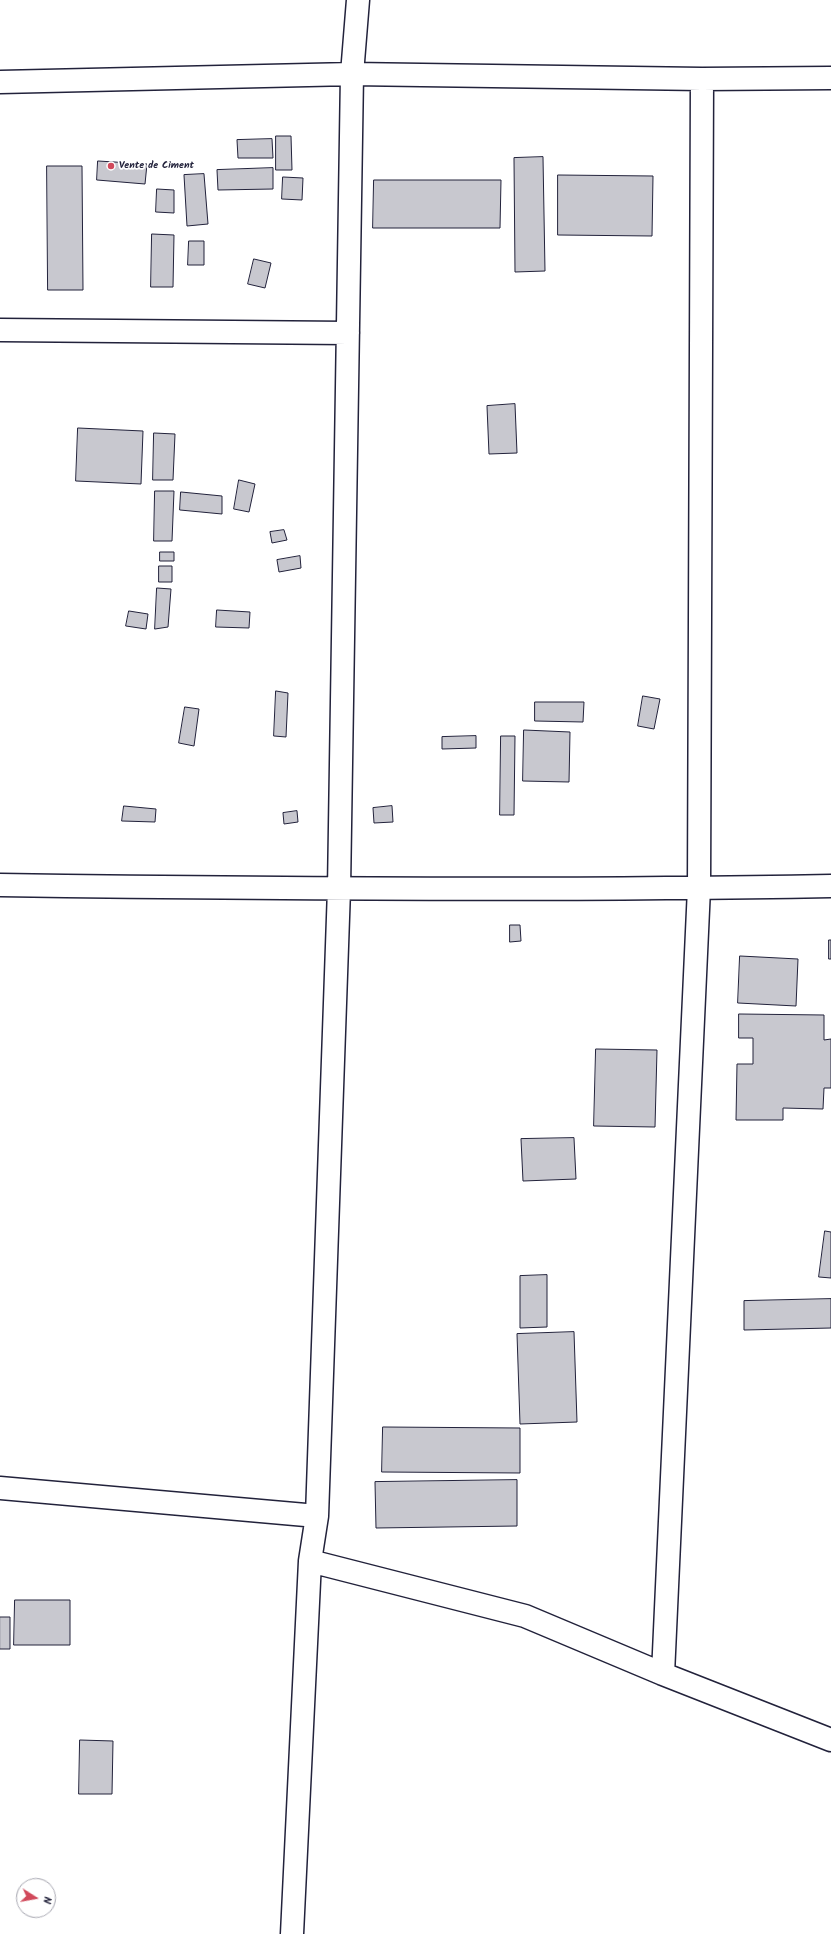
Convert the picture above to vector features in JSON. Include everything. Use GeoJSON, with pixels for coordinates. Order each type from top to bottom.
{"type":"FeatureCollection","features":[{"type":"Feature","properties":{"kind":"street"},"geometry":{"type":"LineString","coordinates":[[292,1934],[310,1561],[317,1516],[338,889],[352,74],[358,0]]}},
{"type":"Feature","properties":{"kind":"street"},"geometry":{"type":"LineString","coordinates":[[0,82],[352,74],[702,79],[831,78]]}},
{"type":"Feature","properties":{"kind":"street"},"geometry":{"type":"LineString","coordinates":[[663,1674],[699,888],[702,79]]}},
{"type":"Feature","properties":{"kind":"street"},"geometry":{"type":"LineString","coordinates":[[0,330],[348,333]]}},
{"type":"Feature","properties":{"kind":"street"},"geometry":{"type":"LineString","coordinates":[[0,886],[338,889],[831,886]]}},
{"type":"Feature","properties":{"kind":"street"},"geometry":{"type":"LineString","coordinates":[[0,1488],[317,1516]]}},
{"type":"Feature","properties":{"kind":"street"},"geometry":{"type":"LineString","coordinates":[[310,1561],[525,1616],[663,1674],[831,1740]]}},
{"type":"Feature","properties":{"kind":"building"},"geometry":{"type":"Polygon","coordinates":[[[276,136],[291,136],[292,170],[276,170],[276,136]]]}},
{"type":"Feature","properties":{"kind":"building"},"geometry":{"type":"Polygon","coordinates":[[[272,139],[273,158],[238,158],[237,140],[272,139]]]}},
{"type":"Feature","properties":{"kind":"building"},"geometry":{"type":"Polygon","coordinates":[[[543,157],[545,271],[515,272],[514,158],[543,157]]]}},
{"type":"Feature","properties":{"kind":"building"},"geometry":{"type":"Polygon","coordinates":[[[98,161],[147,164],[145,184],[97,180],[98,161]]]}},
{"type":"Feature","properties":{"kind":"building"},"geometry":{"type":"Polygon","coordinates":[[[47,166],[82,166],[83,290],[48,290],[47,166]]]}},
{"type":"Feature","properties":{"kind":"building"},"geometry":{"type":"Polygon","coordinates":[[[273,168],[273,189],[218,190],[217,170],[273,168]]]}},
{"type":"Feature","properties":{"kind":"building"},"geometry":{"type":"Polygon","coordinates":[[[204,174],[208,224],[187,226],[184,175],[204,174]]]}},
{"type":"Feature","properties":{"kind":"building"},"geometry":{"type":"Polygon","coordinates":[[[558,175],[653,176],[652,236],[558,235],[558,175]]]}},
{"type":"Feature","properties":{"kind":"building"},"geometry":{"type":"Polygon","coordinates":[[[283,177],[303,178],[302,200],[282,199],[283,177]]]}},
{"type":"Feature","properties":{"kind":"building"},"geometry":{"type":"Polygon","coordinates":[[[374,180],[501,180],[500,228],[373,228],[374,180]]]}},
{"type":"Feature","properties":{"kind":"building"},"geometry":{"type":"Polygon","coordinates":[[[157,189],[174,190],[174,213],[156,212],[157,189]]]}},
{"type":"Feature","properties":{"kind":"building"},"geometry":{"type":"Polygon","coordinates":[[[152,234],[174,235],[173,287],[151,287],[152,234]]]}},
{"type":"Feature","properties":{"kind":"building"},"geometry":{"type":"Polygon","coordinates":[[[189,241],[204,241],[204,265],[188,265],[189,241]]]}},
{"type":"Feature","properties":{"kind":"building"},"geometry":{"type":"Polygon","coordinates":[[[254,259],[271,263],[265,288],[248,284],[254,259]]]}},
{"type":"Feature","properties":{"kind":"building"},"geometry":{"type":"Polygon","coordinates":[[[515,404],[517,453],[489,454],[487,406],[515,404]]]}},
{"type":"Feature","properties":{"kind":"building"},"geometry":{"type":"Polygon","coordinates":[[[78,428],[143,431],[141,484],[76,481],[78,428]]]}},
{"type":"Feature","properties":{"kind":"building"},"geometry":{"type":"Polygon","coordinates":[[[154,433],[175,434],[173,480],[153,480],[154,433]]]}},
{"type":"Feature","properties":{"kind":"building"},"geometry":{"type":"Polygon","coordinates":[[[239,480],[255,484],[249,512],[234,509],[239,480]]]}},
{"type":"Feature","properties":{"kind":"building"},"geometry":{"type":"Polygon","coordinates":[[[155,491],[174,491],[172,541],[154,541],[155,491]]]}},
{"type":"Feature","properties":{"kind":"building"},"geometry":{"type":"Polygon","coordinates":[[[181,492],[222,496],[222,514],[180,510],[181,492]]]}},
{"type":"Feature","properties":{"kind":"building"},"geometry":{"type":"Polygon","coordinates":[[[284,530],[287,540],[272,543],[270,532],[284,530]]]}},
{"type":"Feature","properties":{"kind":"building"},"geometry":{"type":"Polygon","coordinates":[[[160,552],[174,552],[174,561],[160,561],[160,552]]]}},
{"type":"Feature","properties":{"kind":"building"},"geometry":{"type":"Polygon","coordinates":[[[300,556],[301,568],[279,572],[277,560],[300,556]]]}},
{"type":"Feature","properties":{"kind":"building"},"geometry":{"type":"Polygon","coordinates":[[[159,566],[172,566],[172,582],[159,582],[159,566]]]}},
{"type":"Feature","properties":{"kind":"building"},"geometry":{"type":"Polygon","coordinates":[[[157,588],[171,589],[168,627],[155,629],[157,588]]]}},
{"type":"Feature","properties":{"kind":"building"},"geometry":{"type":"Polygon","coordinates":[[[217,610],[250,612],[249,628],[216,627],[217,610]]]}},
{"type":"Feature","properties":{"kind":"building"},"geometry":{"type":"Polygon","coordinates":[[[129,611],[148,614],[146,629],[126,626],[129,611]]]}},
{"type":"Feature","properties":{"kind":"building"},"geometry":{"type":"Polygon","coordinates":[[[276,691],[288,693],[286,737],[274,736],[276,691]]]}},
{"type":"Feature","properties":{"kind":"building"},"geometry":{"type":"Polygon","coordinates":[[[643,696],[660,699],[654,729],[638,726],[643,696]]]}},
{"type":"Feature","properties":{"kind":"building"},"geometry":{"type":"Polygon","coordinates":[[[535,702],[584,702],[583,722],[535,721],[535,702]]]}},
{"type":"Feature","properties":{"kind":"building"},"geometry":{"type":"Polygon","coordinates":[[[185,707],[199,709],[194,746],[179,743],[185,707]]]}},
{"type":"Feature","properties":{"kind":"building"},"geometry":{"type":"Polygon","coordinates":[[[524,730],[570,732],[569,782],[523,781],[524,730]]]}},
{"type":"Feature","properties":{"kind":"building"},"geometry":{"type":"Polygon","coordinates":[[[476,736],[476,748],[442,749],[442,737],[476,736]]]}},
{"type":"Feature","properties":{"kind":"building"},"geometry":{"type":"Polygon","coordinates":[[[501,736],[515,736],[514,815],[500,815],[501,736]]]}},
{"type":"Feature","properties":{"kind":"building"},"geometry":{"type":"Polygon","coordinates":[[[124,806],[156,809],[155,822],[122,821],[124,806]]]}},
{"type":"Feature","properties":{"kind":"building"},"geometry":{"type":"Polygon","coordinates":[[[392,806],[393,822],[374,823],[373,808],[392,806]]]}},
{"type":"Feature","properties":{"kind":"building"},"geometry":{"type":"Polygon","coordinates":[[[297,811],[298,822],[284,824],[283,813],[297,811]]]}},
{"type":"Feature","properties":{"kind":"building"},"geometry":{"type":"Polygon","coordinates":[[[510,925],[520,925],[521,941],[510,942],[510,925]]]}},
{"type":"Feature","properties":{"kind":"building"},"geometry":{"type":"Polygon","coordinates":[[[829,940],[831,940],[831,959],[829,959],[829,940]]]}},
{"type":"Feature","properties":{"kind":"building"},"geometry":{"type":"Polygon","coordinates":[[[740,956],[798,959],[796,1006],[738,1003],[740,956]]]}},
{"type":"Feature","properties":{"kind":"building"},"geometry":{"type":"Polygon","coordinates":[[[739,1014],[824,1015],[824,1040],[831,1039],[831,1088],[824,1088],[823,1109],[783,1108],[783,1120],[736,1120],[737,1064],[753,1064],[753,1038],[739,1038],[739,1014]]]}},
{"type":"Feature","properties":{"kind":"building"},"geometry":{"type":"Polygon","coordinates":[[[596,1049],[657,1050],[655,1127],[594,1126],[596,1049]]]}},
{"type":"Feature","properties":{"kind":"building"},"geometry":{"type":"Polygon","coordinates":[[[574,1138],[576,1179],[523,1181],[521,1139],[574,1138]]]}},
{"type":"Feature","properties":{"kind":"building"},"geometry":{"type":"Polygon","coordinates":[[[825,1231],[831,1232],[831,1278],[819,1277],[825,1231]]]}},
{"type":"Feature","properties":{"kind":"building"},"geometry":{"type":"Polygon","coordinates":[[[547,1275],[547,1327],[520,1328],[520,1276],[547,1275]]]}},
{"type":"Feature","properties":{"kind":"building"},"geometry":{"type":"Polygon","coordinates":[[[831,1299],[831,1328],[744,1330],[744,1301],[831,1299]]]}},
{"type":"Feature","properties":{"kind":"building"},"geometry":{"type":"Polygon","coordinates":[[[574,1332],[577,1422],[520,1424],[517,1334],[574,1332]]]}},
{"type":"Feature","properties":{"kind":"building"},"geometry":{"type":"Polygon","coordinates":[[[383,1427],[520,1428],[520,1473],[382,1472],[383,1427]]]}},
{"type":"Feature","properties":{"kind":"building"},"geometry":{"type":"Polygon","coordinates":[[[517,1480],[517,1526],[376,1528],[375,1482],[517,1480]]]}},
{"type":"Feature","properties":{"kind":"building"},"geometry":{"type":"Polygon","coordinates":[[[15,1600],[70,1600],[70,1645],[14,1645],[15,1600]]]}},
{"type":"Feature","properties":{"kind":"building"},"geometry":{"type":"Polygon","coordinates":[[[0,1617],[10,1617],[10,1649],[0,1649],[0,1617]]]}},
{"type":"Feature","properties":{"kind":"building"},"geometry":{"type":"Polygon","coordinates":[[[80,1740],[113,1741],[112,1794],[79,1794],[80,1740]]]}},
{"type":"Feature","properties":{"kind":"place","name":"Vente de Ciment"},"geometry":{"type":"Point","coordinates":[111,166]}}]}
